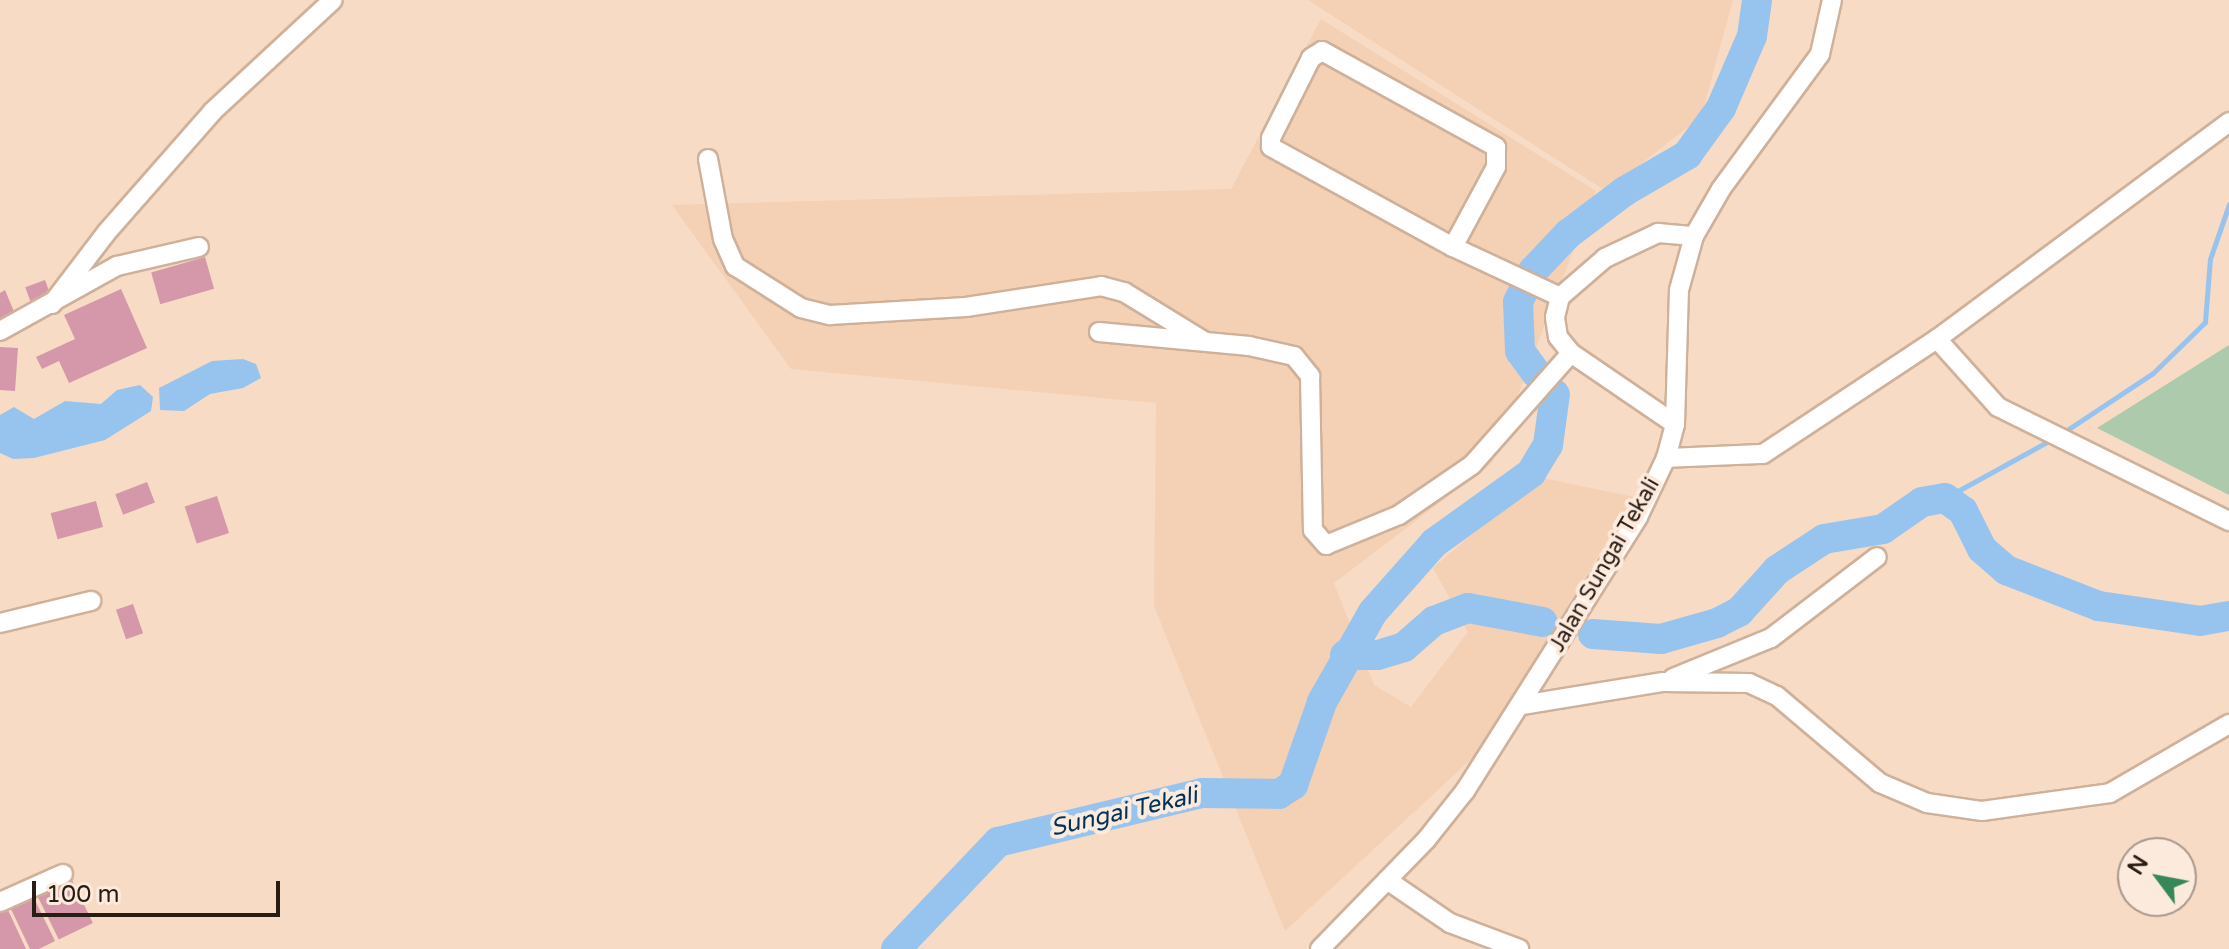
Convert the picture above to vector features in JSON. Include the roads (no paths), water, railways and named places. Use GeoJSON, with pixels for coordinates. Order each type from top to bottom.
{"type":"FeatureCollection","features":[{"type":"Feature","properties":{"kind":"street"},"geometry":{"type":"LineString","coordinates":[[52,304],[106,233],[213,111],[333,0]]}},
{"type":"Feature","properties":{"kind":"street","name":"Jalan Sungai Tekali"},"geometry":{"type":"LineString","coordinates":[[1320,949],[1387,880],[1465,791],[1625,540],[1666,458],[1675,424],[1679,290],[1694,236],[1721,189],[1820,54],[1832,0]]}},
{"type":"Feature","properties":{"kind":"street"},"geometry":{"type":"LineString","coordinates":[[1453,247],[1496,167],[1496,147],[1332,54],[1322,51],[1311,58],[1271,138],[1271,147],[1453,247],[1552,293]]}},
{"type":"Feature","properties":{"kind":"street"},"geometry":{"type":"LineString","coordinates":[[1666,458],[1763,454],[1937,339],[2229,122]]}},
{"type":"Feature","properties":{"kind":"street"},"geometry":{"type":"LineString","coordinates":[[708,159],[723,239],[735,266],[801,308],[830,315],[966,307],[1101,286],[1124,292],[1212,345]]}},
{"type":"Feature","properties":{"kind":"street"},"geometry":{"type":"LineString","coordinates":[[1552,293],[1636,241],[1663,232],[1694,236]]}},
{"type":"Feature","properties":{"kind":"street"},"geometry":{"type":"LineString","coordinates":[[0,331],[117,266],[199,247]]}},
{"type":"Feature","properties":{"kind":"street"},"geometry":{"type":"LineString","coordinates":[[1552,293],[1554,328],[1571,353],[1675,424]]}},
{"type":"Feature","properties":{"kind":"street"},"geometry":{"type":"LineString","coordinates":[[1099,332],[1286,353],[1310,376],[1313,530],[1319,540],[1335,545],[1399,515],[1472,465],[1571,353]]}},
{"type":"Feature","properties":{"kind":"street"},"geometry":{"type":"LineString","coordinates":[[1937,339],[1998,407],[2229,521]]}},
{"type":"Feature","properties":{"kind":"street"},"geometry":{"type":"LineString","coordinates":[[1663,682],[1771,638],[1877,557]]}},
{"type":"Feature","properties":{"kind":"street"},"geometry":{"type":"LineString","coordinates":[[0,623],[91,601]]}},
{"type":"Feature","properties":{"kind":"street"},"geometry":{"type":"LineString","coordinates":[[1522,705],[1663,682],[1749,683],[1777,696],[1880,783],[1927,803],[1982,811],[2110,793],[2229,724]]}},
{"type":"Feature","properties":{"kind":"street"},"geometry":{"type":"LineString","coordinates":[[0,902],[63,874]]}},
{"type":"Feature","properties":{"kind":"street"},"geometry":{"type":"LineString","coordinates":[[1387,880],[1450,923],[1519,949]]}},
{"type":"Feature","properties":{"kind":"water"},"geometry":{"type":"Polygon","coordinates":[[[243,359],[256,364],[261,378],[243,388],[210,394],[184,411],[160,410],[159,388],[212,361],[243,359]]]}},
{"type":"Feature","properties":{"kind":"water"},"geometry":{"type":"Polygon","coordinates":[[[140,385],[153,397],[151,411],[105,440],[34,458],[13,459],[0,453],[0,415],[14,407],[34,419],[65,401],[101,404],[117,390],[140,385]]]}},
{"type":"Feature","properties":{"kind":"waterway","name":"Sungai Tekali"},"geometry":{"type":"LineString","coordinates":[[1536,373],[1520,351],[1518,302],[1533,271],[1568,234],[1625,191],[1687,155],[1721,108],[1752,36],[1757,0]]}},
{"type":"Feature","properties":{"kind":"waterway"},"geometry":{"type":"LineString","coordinates":[[2067,430],[2153,373],[2205,322],[2210,259],[2229,204]]}},
{"type":"Feature","properties":{"kind":"waterway","name":"Sungai Tekali"},"geometry":{"type":"LineString","coordinates":[[896,949],[998,842],[1202,793],[1279,794],[1293,785],[1322,702],[1373,612],[1434,543],[1531,473],[1548,445],[1555,394]]}},
{"type":"Feature","properties":{"kind":"waterway"},"geometry":{"type":"LineString","coordinates":[[1945,498],[2047,442]]}},
{"type":"Feature","properties":{"kind":"waterway"},"geometry":{"type":"LineString","coordinates":[[1593,634],[1661,639],[1717,623],[1739,612],[1777,570],[1824,539],[1883,529],[1922,502],[1945,498],[1963,511],[1982,549],[2006,570],[2099,606],[2200,621],[2229,616]]}},
{"type":"Feature","properties":{"kind":"waterway"},"geometry":{"type":"LineString","coordinates":[[1345,655],[1378,655],[1404,647],[1434,621],[1468,608],[1543,622]]}}]}
